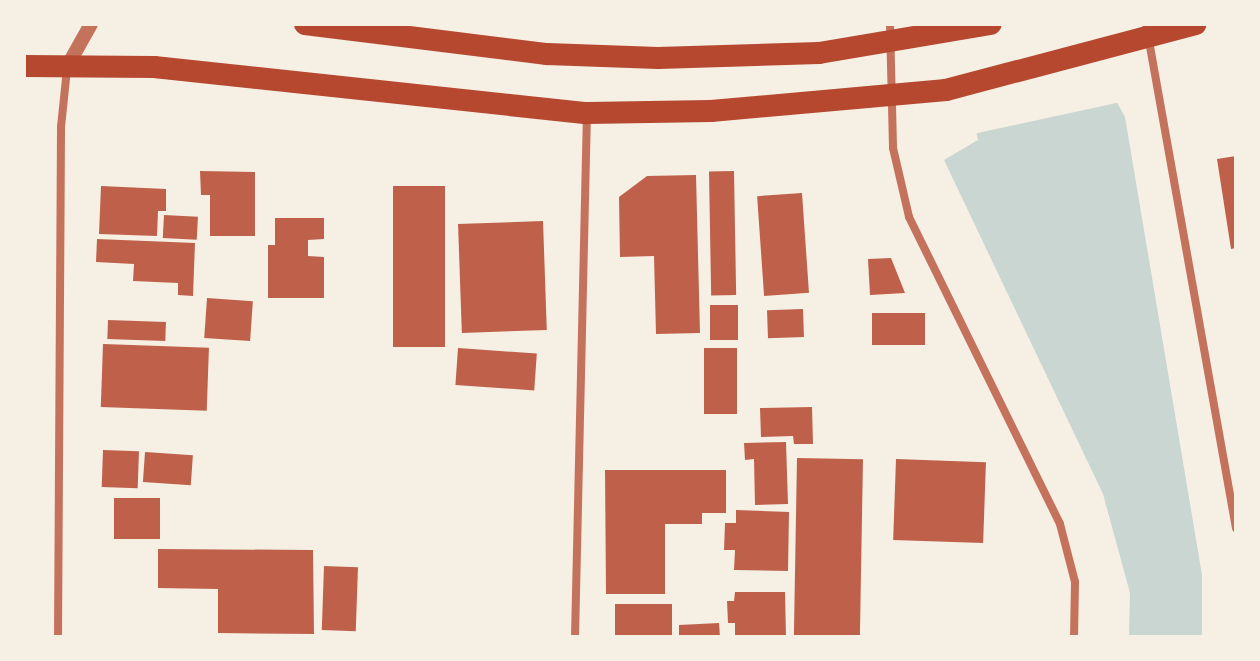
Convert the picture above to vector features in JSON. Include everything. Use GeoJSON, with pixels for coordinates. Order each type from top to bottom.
{"type":"FeatureCollection","features":[{"type":"Feature","properties":{"kind":"highway"},"geometry":{"type":"LineString","coordinates":[[313,25],[547,54],[658,58],[806,54],[890,33],[938,36],[991,24]]}},
{"type":"Feature","properties":{"kind":"highway"},"geometry":{"type":"LineString","coordinates":[[24,66],[154,67],[587,113],[753,109],[946,90],[1127,44],[1148,31],[1195,24]]}},
{"type":"Feature","properties":{"kind":"street"},"geometry":{"type":"LineString","coordinates":[[58,637],[61,127],[68,65],[91,24]]}},
{"type":"Feature","properties":{"kind":"street"},"geometry":{"type":"LineString","coordinates":[[1148,31],[1236,528]]}},
{"type":"Feature","properties":{"kind":"street"},"geometry":{"type":"LineString","coordinates":[[890,33],[893,148],[909,217],[1060,524],[1075,582],[1074,637]]}},
{"type":"Feature","properties":{"kind":"street"},"geometry":{"type":"LineString","coordinates":[[575,637],[587,113]]}},
{"type":"Feature","properties":{"kind":"shaded area"},"geometry":{"type":"Polygon","coordinates":[[[952,24],[1074,24],[1125,117],[1202,575],[1202,637],[1129,637],[1130,593],[1103,494],[944,160],[978,140],[952,24]]]}},
{"type":"Feature","properties":{"kind":"pier"},"geometry":{"type":"Polygon","coordinates":[[[948,24],[1078,24],[1121,102],[973,134],[948,24]]]}},
{"type":"Feature","properties":{"kind":"building"},"geometry":{"type":"Polygon","coordinates":[[[1236,156],[1236,248],[1231,249],[1217,159],[1236,156]]]}},
{"type":"Feature","properties":{"kind":"building"},"geometry":{"type":"Polygon","coordinates":[[[200,171],[255,172],[255,236],[210,236],[210,195],[201,195],[200,171]]]}},
{"type":"Feature","properties":{"kind":"building"},"geometry":{"type":"Polygon","coordinates":[[[709,171],[734,171],[736,295],[711,295],[709,171]]]}},
{"type":"Feature","properties":{"kind":"building"},"geometry":{"type":"Polygon","coordinates":[[[696,175],[700,333],[656,334],[654,256],[620,257],[619,197],[647,176],[696,175]]]}},
{"type":"Feature","properties":{"kind":"building"},"geometry":{"type":"Polygon","coordinates":[[[101,186],[166,189],[166,211],[158,211],[157,236],[99,234],[101,186]]]}},
{"type":"Feature","properties":{"kind":"building"},"geometry":{"type":"Polygon","coordinates":[[[393,186],[445,186],[445,347],[393,347],[393,186]]]}},
{"type":"Feature","properties":{"kind":"building"},"geometry":{"type":"Polygon","coordinates":[[[802,193],[809,293],[764,296],[757,196],[802,193]]]}},
{"type":"Feature","properties":{"kind":"building"},"geometry":{"type":"Polygon","coordinates":[[[164,215],[198,217],[197,240],[163,238],[164,215]]]}},
{"type":"Feature","properties":{"kind":"building"},"geometry":{"type":"Polygon","coordinates":[[[275,218],[324,218],[324,239],[308,240],[308,256],[324,257],[324,298],[268,298],[268,245],[275,245],[275,218]]]}},
{"type":"Feature","properties":{"kind":"building"},"geometry":{"type":"Polygon","coordinates":[[[543,221],[547,330],[462,333],[458,224],[543,221]]]}},
{"type":"Feature","properties":{"kind":"building"},"geometry":{"type":"Polygon","coordinates":[[[97,239],[195,243],[193,296],[178,295],[178,283],[133,281],[134,264],[96,262],[97,239]]]}},
{"type":"Feature","properties":{"kind":"building"},"geometry":{"type":"Polygon","coordinates":[[[891,258],[905,293],[870,295],[868,259],[891,258]]]}},
{"type":"Feature","properties":{"kind":"building"},"geometry":{"type":"Polygon","coordinates":[[[207,298],[253,301],[250,341],[204,338],[207,298]]]}},
{"type":"Feature","properties":{"kind":"building"},"geometry":{"type":"Polygon","coordinates":[[[710,305],[738,305],[738,340],[710,340],[710,305]]]}},
{"type":"Feature","properties":{"kind":"building"},"geometry":{"type":"Polygon","coordinates":[[[803,309],[804,337],[768,338],[767,310],[803,309]]]}},
{"type":"Feature","properties":{"kind":"building"},"geometry":{"type":"Polygon","coordinates":[[[872,313],[925,313],[925,345],[872,345],[872,313]]]}},
{"type":"Feature","properties":{"kind":"building"},"geometry":{"type":"Polygon","coordinates":[[[108,320],[166,322],[165,341],[107,339],[108,320]]]}},
{"type":"Feature","properties":{"kind":"building"},"geometry":{"type":"Polygon","coordinates":[[[103,344],[209,348],[207,411],[101,407],[103,344]]]}},
{"type":"Feature","properties":{"kind":"building"},"geometry":{"type":"Polygon","coordinates":[[[458,348],[537,354],[534,390],[455,385],[458,348]]]}},
{"type":"Feature","properties":{"kind":"building"},"geometry":{"type":"Polygon","coordinates":[[[704,348],[737,348],[737,414],[704,414],[704,348]]]}},
{"type":"Feature","properties":{"kind":"building"},"geometry":{"type":"Polygon","coordinates":[[[812,407],[813,444],[794,444],[793,436],[761,437],[760,408],[812,407]]]}},
{"type":"Feature","properties":{"kind":"building"},"geometry":{"type":"Polygon","coordinates":[[[786,442],[788,504],[755,505],[754,459],[745,460],[744,443],[786,442]]]}},
{"type":"Feature","properties":{"kind":"building"},"geometry":{"type":"Polygon","coordinates":[[[103,450],[139,451],[138,488],[102,487],[103,450]]]}},
{"type":"Feature","properties":{"kind":"building"},"geometry":{"type":"Polygon","coordinates":[[[145,452],[193,455],[191,485],[143,482],[145,452]]]}},
{"type":"Feature","properties":{"kind":"building"},"geometry":{"type":"Polygon","coordinates":[[[797,458],[863,459],[860,637],[794,637],[797,458]]]}},
{"type":"Feature","properties":{"kind":"building"},"geometry":{"type":"Polygon","coordinates":[[[896,459],[986,462],[983,543],[893,540],[896,459]]]}},
{"type":"Feature","properties":{"kind":"building"},"geometry":{"type":"Polygon","coordinates":[[[605,470],[726,470],[726,513],[702,513],[702,524],[665,524],[665,594],[606,594],[605,470]]]}},
{"type":"Feature","properties":{"kind":"building"},"geometry":{"type":"Polygon","coordinates":[[[114,498],[160,498],[160,539],[114,539],[114,498]]]}},
{"type":"Feature","properties":{"kind":"building"},"geometry":{"type":"Polygon","coordinates":[[[736,510],[789,512],[788,571],[734,570],[735,550],[724,550],[725,523],[736,523],[736,510]]]}},
{"type":"Feature","properties":{"kind":"building"},"geometry":{"type":"Polygon","coordinates":[[[158,549],[313,550],[314,634],[218,633],[218,589],[158,588],[158,549]]]}},
{"type":"Feature","properties":{"kind":"building"},"geometry":{"type":"Polygon","coordinates":[[[324,566],[358,567],[356,631],[322,630],[324,566]]]}},
{"type":"Feature","properties":{"kind":"building"},"geometry":{"type":"Polygon","coordinates":[[[735,592],[785,592],[786,637],[735,637],[735,623],[728,623],[727,601],[734,601],[735,592]]]}},
{"type":"Feature","properties":{"kind":"building"},"geometry":{"type":"Polygon","coordinates":[[[615,604],[672,604],[672,637],[615,637],[615,604]]]}},
{"type":"Feature","properties":{"kind":"building"},"geometry":{"type":"Polygon","coordinates":[[[719,623],[720,637],[679,637],[679,625],[719,623]]]}}]}
